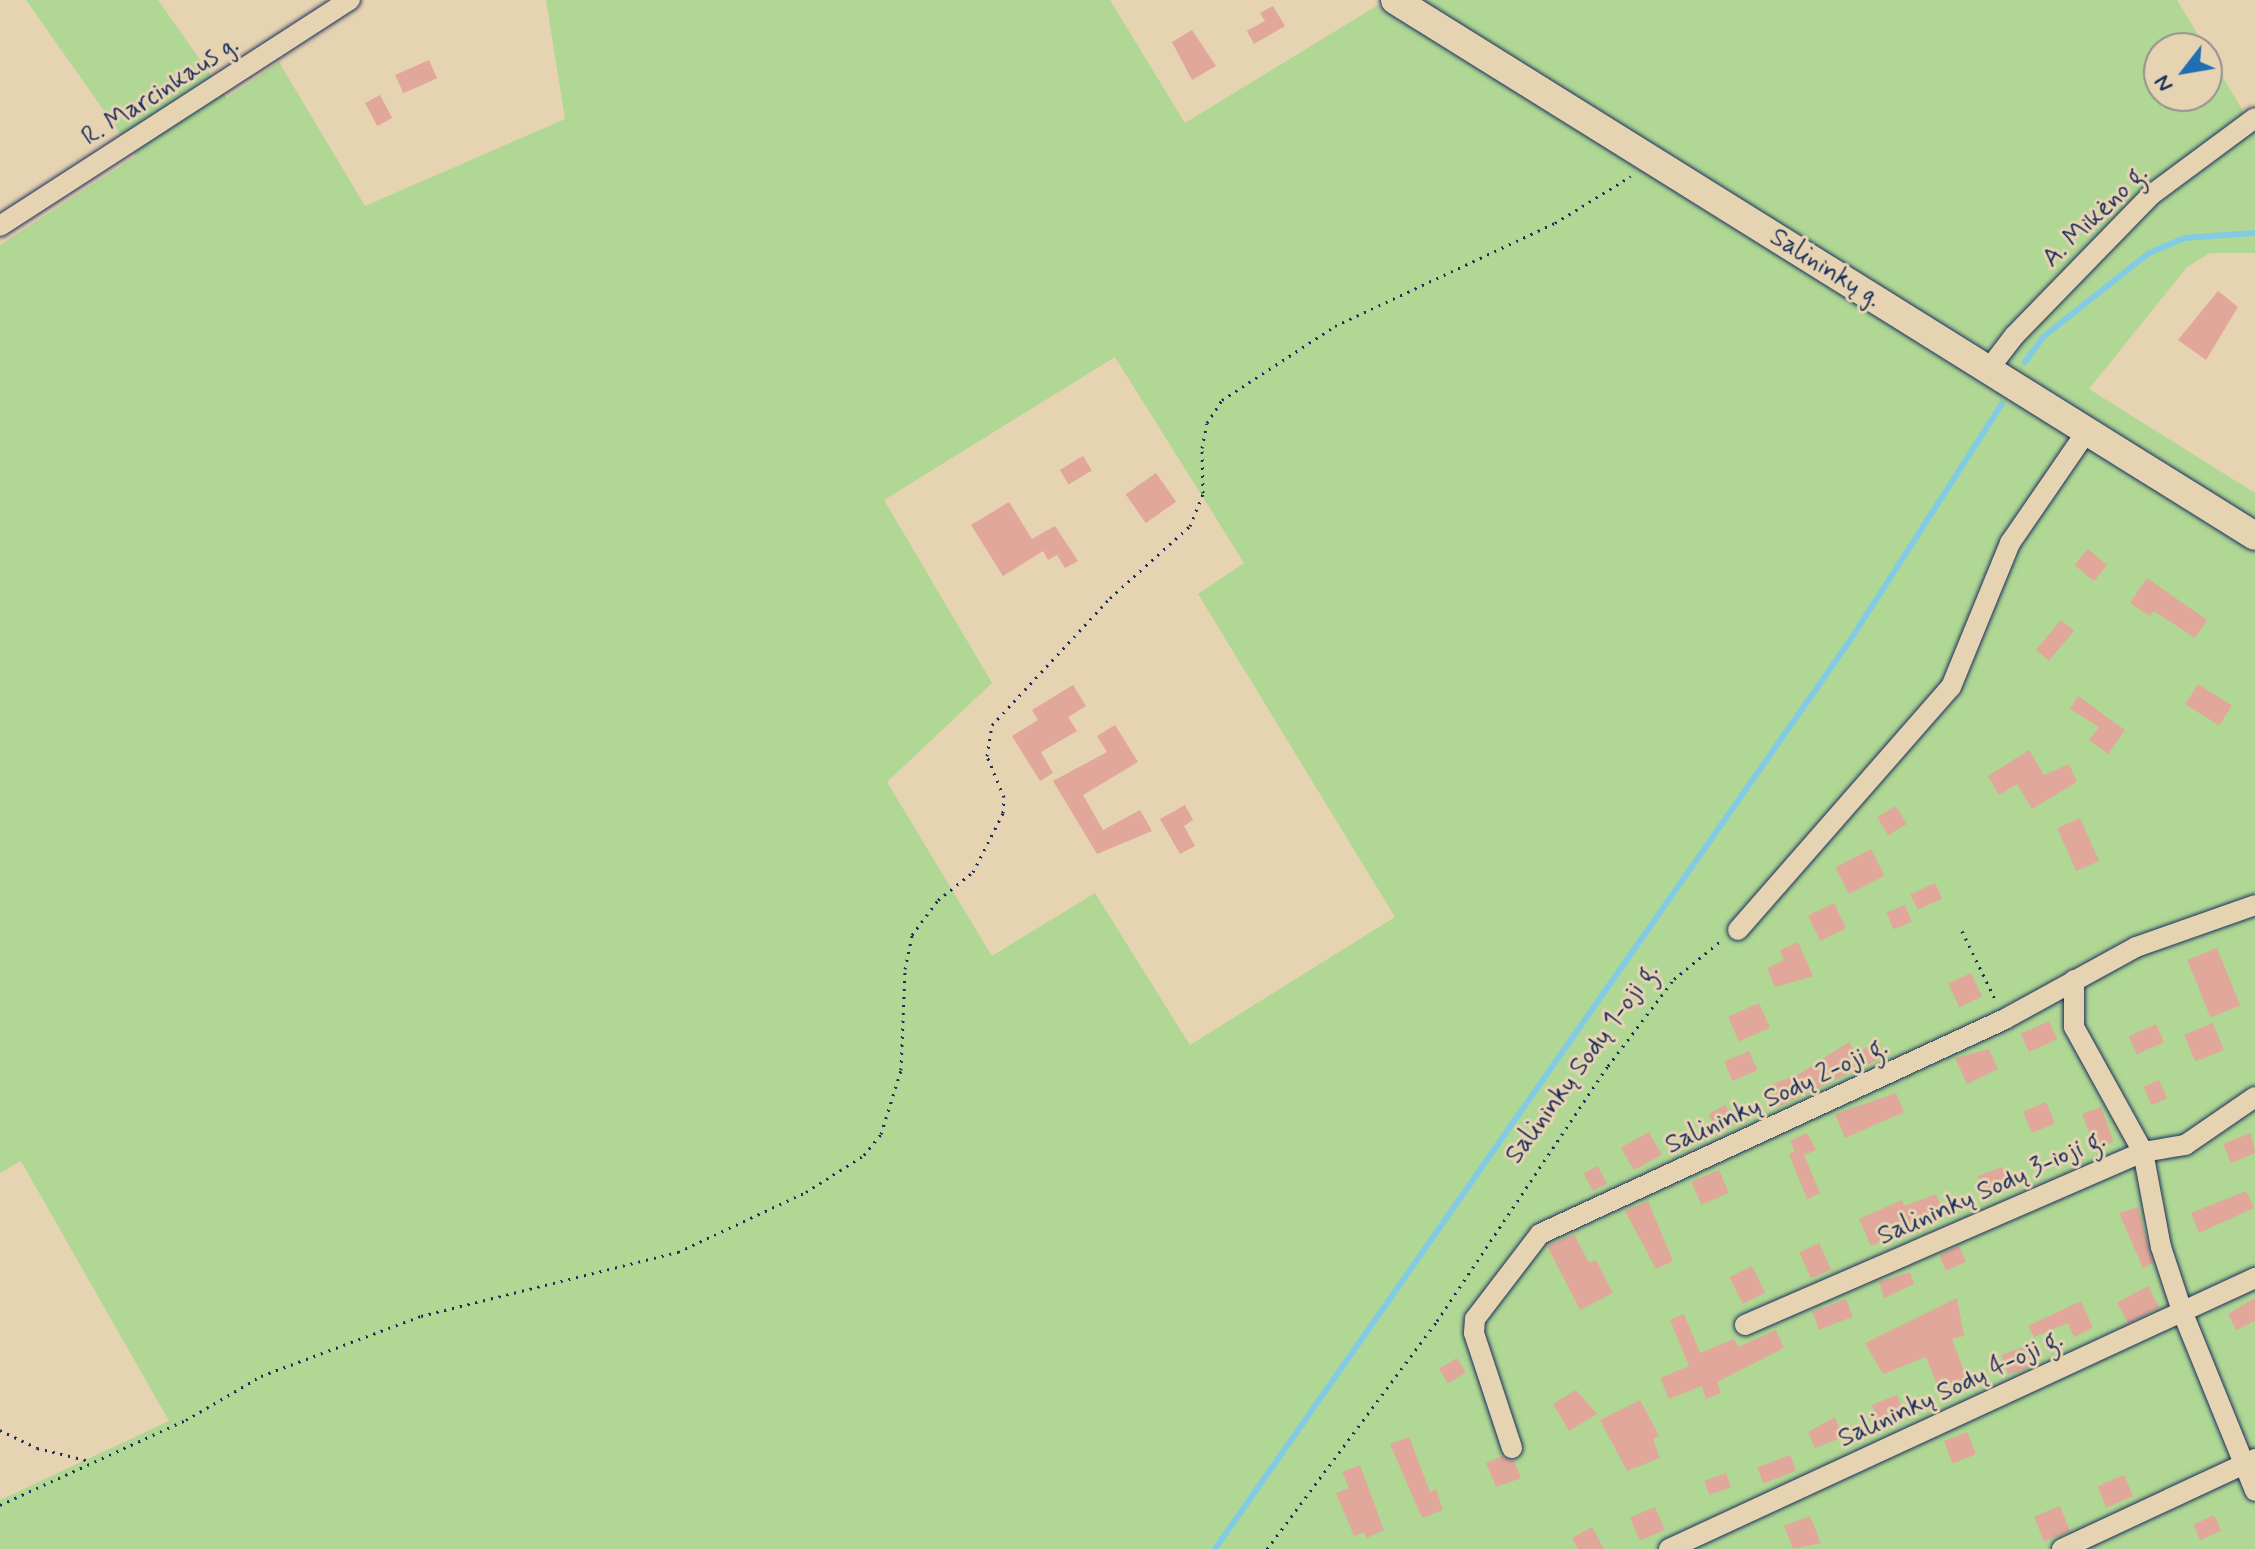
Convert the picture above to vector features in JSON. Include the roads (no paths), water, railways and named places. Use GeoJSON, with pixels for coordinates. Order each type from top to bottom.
{"type":"FeatureCollection","features":[{"type":"Feature","properties":{"kind":"main road","name":"Salininkų g."},"geometry":{"type":"LineString","coordinates":[[1395,0],[2255,536]]}},
{"type":"Feature","properties":{"kind":"street","name":"R. Marcinkaus g."},"geometry":{"type":"LineString","coordinates":[[0,226],[350,0]]}},
{"type":"Feature","properties":{"kind":"street","name":"A. Mikėno g."},"geometry":{"type":"LineString","coordinates":[[1988,370],[2014,336],[2151,195],[2255,118]]}},
{"type":"Feature","properties":{"kind":"street"},"geometry":{"type":"LineString","coordinates":[[1738,930],[1951,687],[2010,543],[2087,431]]}},
{"type":"Feature","properties":{"kind":"street","name":"Salininkų Sodų 2-oji g."},"geometry":{"type":"LineString","coordinates":[[1512,1448],[1474,1333],[1475,1319],[1540,1234],[2005,1019],[2136,947],[2255,905]]}},
{"type":"Feature","properties":{"kind":"street"},"geometry":{"type":"LineString","coordinates":[[2074,980],[2072,1013],[2080,1045],[2143,1152],[2161,1247],[2182,1311],[2249,1462],[2255,1491]]}},
{"type":"Feature","properties":{"kind":"street","name":"Salininkų Sodų 3-ioji g."},"geometry":{"type":"LineString","coordinates":[[1745,1325],[2143,1152],[2185,1145],[2255,1097]]}},
{"type":"Feature","properties":{"kind":"street","name":"Salininkų Sodų 4-oji g."},"geometry":{"type":"LineString","coordinates":[[1669,1549],[2255,1278]]}},
{"type":"Feature","properties":{"kind":"street"},"geometry":{"type":"LineString","coordinates":[[2062,1549],[2249,1462]]}},
{"type":"Feature","properties":{"kind":"waterway"},"geometry":{"type":"LineString","coordinates":[[2025,362],[2043,337],[2149,253],[2184,238],[2255,233]]}},
{"type":"Feature","properties":{"kind":"waterway"},"geometry":{"type":"LineString","coordinates":[[1215,1549],[1849,642],[2002,404]]}}]}
